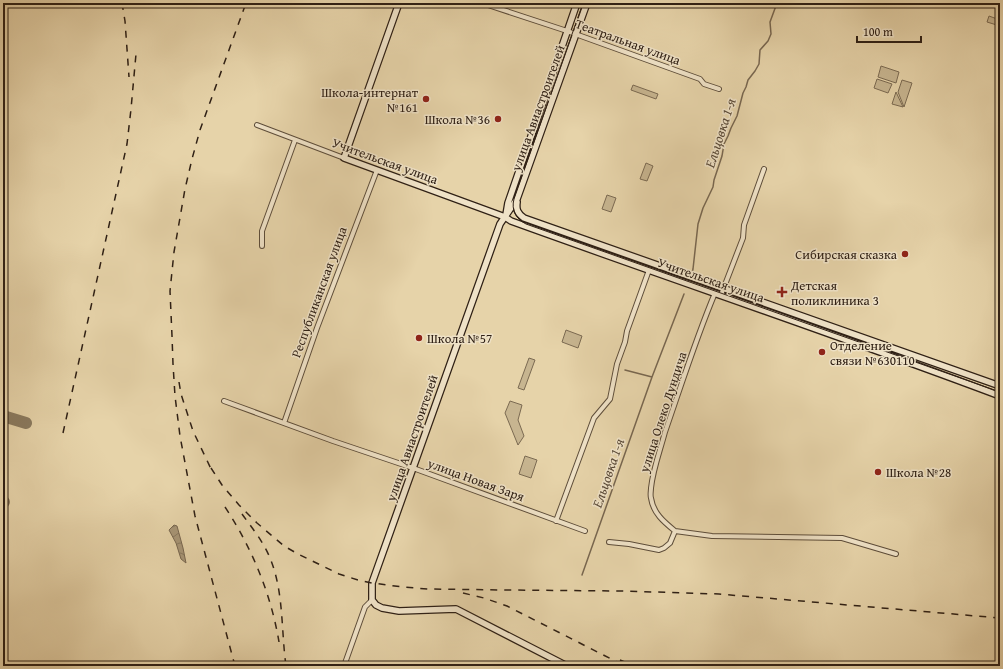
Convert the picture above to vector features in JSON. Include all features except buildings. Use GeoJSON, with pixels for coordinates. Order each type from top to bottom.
{"type":"FeatureCollection","features":[{"type":"Feature","properties":{"kind":"main road"},"geometry":{"type":"LineString","coordinates":[[344,158],[399,3]]}},
{"type":"Feature","properties":{"kind":"main road","name":"улица Авиастроителей"},"geometry":{"type":"LineString","coordinates":[[505,217],[508,203],[577,3]]}},
{"type":"Feature","properties":{"kind":"main road","name":"улица Авиастроителей"},"geometry":{"type":"LineString","coordinates":[[372,600],[372,583],[500,224],[517,199],[587,3]]}},
{"type":"Feature","properties":{"kind":"main road","name":"Учительская улица"},"geometry":{"type":"LineString","coordinates":[[344,158],[511,220],[1000,396]]}},
{"type":"Feature","properties":{"kind":"main road"},"geometry":{"type":"LineString","coordinates":[[517,199],[516,208],[520,215]]}},
{"type":"Feature","properties":{"kind":"main road","name":"Учительская улица"},"geometry":{"type":"LineString","coordinates":[[505,217],[515,214],[520,215],[524,218],[723,289],[1000,386]]}},
{"type":"Feature","properties":{"kind":"main road"},"geometry":{"type":"LineString","coordinates":[[372,600],[376,605],[382,608],[399,611],[456,609],[567,666]]}},
{"type":"Feature","properties":{"kind":"street","name":"Театральная улица"},"geometry":{"type":"LineString","coordinates":[[482,3],[700,79],[704,84],[719,89]]}},
{"type":"Feature","properties":{"kind":"street","name":"Учительская улица"},"geometry":{"type":"LineString","coordinates":[[256,126],[344,158]]}},
{"type":"Feature","properties":{"kind":"street"},"geometry":{"type":"LineString","coordinates":[[262,246],[262,231],[296,140]]}},
{"type":"Feature","properties":{"kind":"street"},"geometry":{"type":"LineString","coordinates":[[721,295],[743,238],[744,225],[764,169]]}},
{"type":"Feature","properties":{"kind":"street","name":"Республиканская улица"},"geometry":{"type":"LineString","coordinates":[[284,423],[317,328],[377,170]]}},
{"type":"Feature","properties":{"kind":"street"},"geometry":{"type":"LineString","coordinates":[[556,521],[594,418],[610,399],[617,364],[649,270]]}},
{"type":"Feature","properties":{"kind":"street","name":"улица Олеко Дундича"},"geometry":{"type":"LineString","coordinates":[[675,532],[664,522],[655,510],[651,497],[652,478],[670,420],[714,293]]}},
{"type":"Feature","properties":{"kind":"street","name":"улица Новая Заря"},"geometry":{"type":"LineString","coordinates":[[224,401],[585,531]]}},
{"type":"Feature","properties":{"kind":"street"},"geometry":{"type":"LineString","coordinates":[[609,542],[659,550],[664,548],[670,542],[675,532],[712,536],[842,538],[896,554]]}},
{"type":"Feature","properties":{"kind":"street","name":"улица Авиастроителей"},"geometry":{"type":"LineString","coordinates":[[344,666],[365,607],[372,600]]}},
{"type":"Feature","properties":{"kind":"shaded area"},"geometry":{"type":"Polygon","coordinates":[[[989,16],[1000,20],[1000,26],[987,22],[989,16]]]}},
{"type":"Feature","properties":{"kind":"shaded area"},"geometry":{"type":"Polygon","coordinates":[[[881,66],[899,72],[896,83],[878,77],[881,66]]]}},
{"type":"Feature","properties":{"kind":"shaded area"},"geometry":{"type":"Polygon","coordinates":[[[877,79],[892,84],[888,93],[874,88],[877,79]]]}},
{"type":"Feature","properties":{"kind":"shaded area"},"geometry":{"type":"Polygon","coordinates":[[[902,80],[912,83],[904,107],[898,92],[902,80]]]}},
{"type":"Feature","properties":{"kind":"shaded area"},"geometry":{"type":"Polygon","coordinates":[[[633,85],[658,94],[656,99],[631,90],[633,85]]]}},
{"type":"Feature","properties":{"kind":"shaded area"},"geometry":{"type":"Polygon","coordinates":[[[896,92],[903,107],[892,104],[896,92]]]}},
{"type":"Feature","properties":{"kind":"shaded area"},"geometry":{"type":"Polygon","coordinates":[[[646,163],[653,166],[647,181],[640,179],[646,163]]]}},
{"type":"Feature","properties":{"kind":"shaded area"},"geometry":{"type":"Polygon","coordinates":[[[607,195],[616,198],[611,212],[602,209],[607,195]]]}},
{"type":"Feature","properties":{"kind":"shaded area"},"geometry":{"type":"Polygon","coordinates":[[[566,330],[582,336],[578,348],[562,342],[566,330]]]}},
{"type":"Feature","properties":{"kind":"shaded area"},"geometry":{"type":"Polygon","coordinates":[[[529,358],[535,360],[524,390],[518,388],[529,358]]]}},
{"type":"Feature","properties":{"kind":"shaded area"},"geometry":{"type":"Polygon","coordinates":[[[510,401],[522,405],[518,420],[524,436],[518,445],[505,413],[510,401]]]}},
{"type":"Feature","properties":{"kind":"shaded area"},"geometry":{"type":"Polygon","coordinates":[[[525,456],[537,460],[531,478],[519,474],[525,456]]]}},
{"type":"Feature","properties":{"kind":"water"},"geometry":{"type":"Polygon","coordinates":[[[174,525],[177,526],[186,563],[181,559],[176,543],[169,530],[174,525]]]}},
{"type":"Feature","properties":{"kind":"waterway","name":"Ельцовка 1-я"},"geometry":{"type":"LineString","coordinates":[[692,273],[698,224],[703,208],[713,187],[724,144],[737,116],[748,80],[759,64],[760,50],[768,41],[771,34],[770,22],[777,3]]}},
{"type":"Feature","properties":{"kind":"waterway","name":"Ельцовка 1-я"},"geometry":{"type":"LineString","coordinates":[[625,370],[652,377],[684,294]]}},
{"type":"Feature","properties":{"kind":"waterway","name":"Ельцовка 1-я"},"geometry":{"type":"LineString","coordinates":[[582,575],[652,377]]}},
{"type":"Feature","properties":{"kind":"taxiway"},"geometry":{"type":"LineString","coordinates":[[3,416],[26,423]]}},
{"type":"Feature","properties":{"kind":"tram line"},"geometry":{"type":"LineString","coordinates":[[583,3],[514,199],[513,207],[519,220],[526,224],[1000,392]]}},
{"type":"Feature","properties":{"kind":"railway"},"geometry":{"type":"LineString","coordinates":[[122,3],[125,21],[129,77]]}},
{"type":"Feature","properties":{"kind":"railway"},"geometry":{"type":"LineString","coordinates":[[235,666],[195,516],[180,436],[175,396],[170,291],[174,252],[192,159],[200,130],[246,3]]}},
{"type":"Feature","properties":{"kind":"railway"},"geometry":{"type":"LineString","coordinates":[[63,433],[127,144],[136,54]]}},
{"type":"Feature","properties":{"kind":"railway"},"geometry":{"type":"LineString","coordinates":[[179,382],[181,394],[193,431],[213,473]]}},
{"type":"Feature","properties":{"kind":"railway"},"geometry":{"type":"LineString","coordinates":[[211,468],[222,485],[239,505],[284,546],[339,574],[372,583],[428,589],[623,591],[719,594],[1000,618]]}},
{"type":"Feature","properties":{"kind":"railway"},"geometry":{"type":"LineString","coordinates":[[225,507],[244,539],[266,589],[279,642]]}},
{"type":"Feature","properties":{"kind":"railway"},"geometry":{"type":"LineString","coordinates":[[242,514],[264,546],[275,571],[280,598],[286,666]]}},
{"type":"Feature","properties":{"kind":"railway"},"geometry":{"type":"LineString","coordinates":[[463,593],[507,606],[625,666]]}},
{"type":"Feature","properties":{"kind":"railway"},"geometry":{"type":"LineString","coordinates":[[620,660],[635,666]]}},
{"type":"Feature","properties":{"kind":"place","name":"Школа-интернат №161"},"geometry":{"type":"Point","coordinates":[426,99]}},
{"type":"Feature","properties":{"kind":"place","name":"Школа №36"},"geometry":{"type":"Point","coordinates":[498,119]}},
{"type":"Feature","properties":{"kind":"place","name":"Сибирская сказка"},"geometry":{"type":"Point","coordinates":[905,254]}},
{"type":"Feature","properties":{"kind":"place","name":"Детская поликлиника 3"},"geometry":{"type":"Point","coordinates":[782,292]}},
{"type":"Feature","properties":{"kind":"place","name":"Школа №57"},"geometry":{"type":"Point","coordinates":[419,338]}},
{"type":"Feature","properties":{"kind":"place","name":"Отделение связи №630110"},"geometry":{"type":"Point","coordinates":[822,352]}},
{"type":"Feature","properties":{"kind":"place","name":"Школа №28"},"geometry":{"type":"Point","coordinates":[878,472]}}]}
